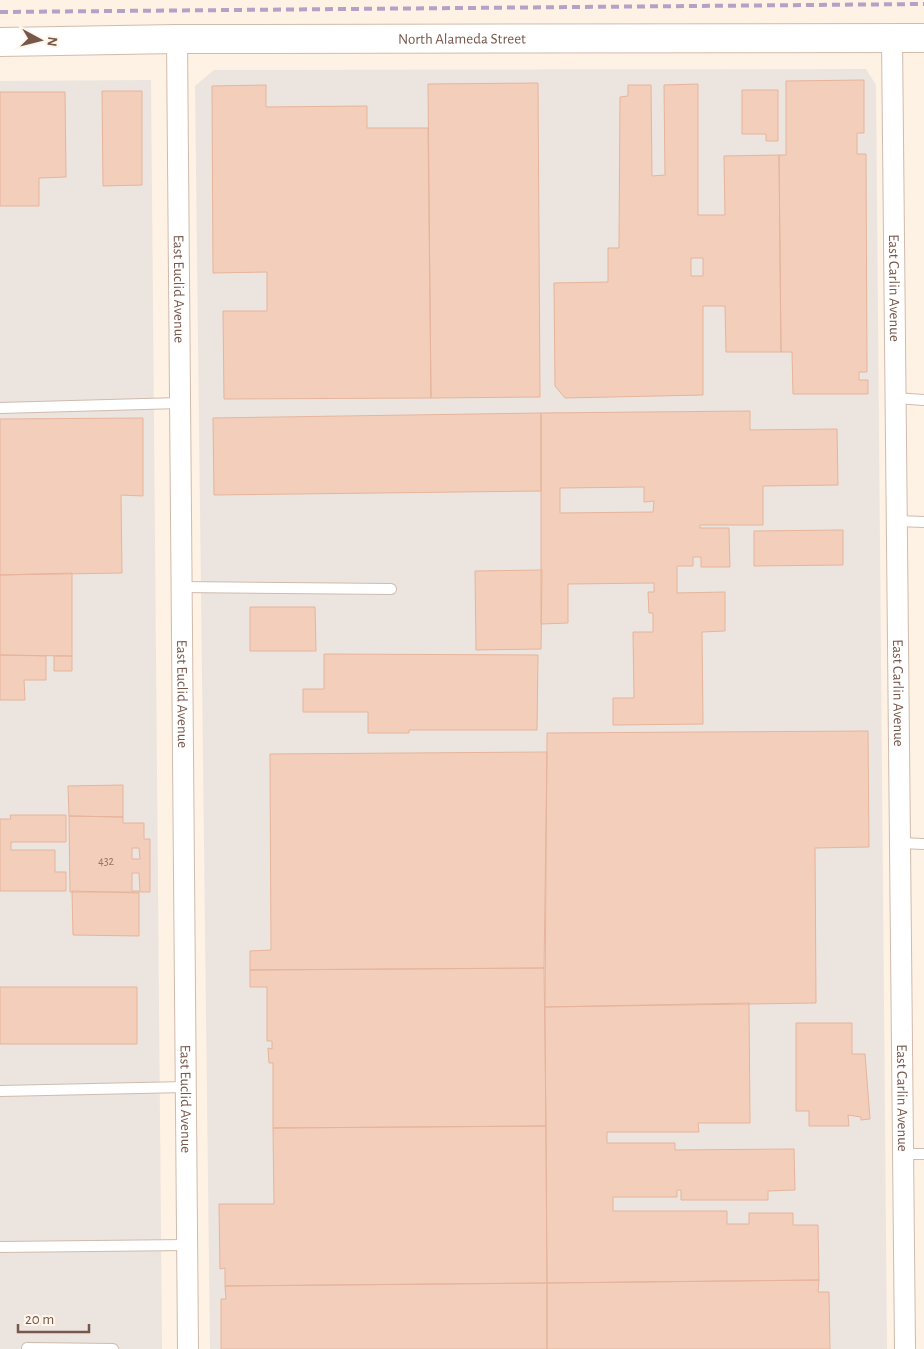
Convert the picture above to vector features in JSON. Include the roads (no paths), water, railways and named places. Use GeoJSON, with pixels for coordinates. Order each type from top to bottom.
{"type":"FeatureCollection","features":[{"type":"Feature","properties":{"kind":"street","name":"East Carlin Avenue"},"geometry":{"type":"LineString","coordinates":[[892,38],[905,1349]]}},
{"type":"Feature","properties":{"kind":"street","name":"North Alameda Street"},"geometry":{"type":"LineString","coordinates":[[0,42],[924,38]]}},
{"type":"Feature","properties":{"kind":"street","name":"East Euclid Avenue"},"geometry":{"type":"LineString","coordinates":[[177,40],[188,1349]]}},
{"type":"Feature","properties":{"kind":"lane"},"geometry":{"type":"LineString","coordinates":[[895,398],[924,400]]}},
{"type":"Feature","properties":{"kind":"lane"},"geometry":{"type":"LineString","coordinates":[[0,408],[180,403]]}},
{"type":"Feature","properties":{"kind":"lane"},"geometry":{"type":"LineString","coordinates":[[897,521],[924,522]]}},
{"type":"Feature","properties":{"kind":"lane"},"geometry":{"type":"LineString","coordinates":[[181,587],[390,589]]}},
{"type":"Feature","properties":{"kind":"lane"},"geometry":{"type":"LineString","coordinates":[[900,843],[924,844]]}},
{"type":"Feature","properties":{"kind":"lane"},"geometry":{"type":"LineString","coordinates":[[0,1091],[186,1087]]}},
{"type":"Feature","properties":{"kind":"lane"},"geometry":{"type":"LineString","coordinates":[[903,1154],[924,1154]]}},
{"type":"Feature","properties":{"kind":"lane"},"geometry":{"type":"LineString","coordinates":[[0,1247],[187,1246]]}},
{"type":"Feature","properties":{"kind":"lane"},"geometry":{"type":"LineString","coordinates":[[27,1348],[113,1349]]}},
{"type":"Feature","properties":{"kind":"railway"},"geometry":{"type":"LineString","coordinates":[[0,12],[924,4]]}}]}
